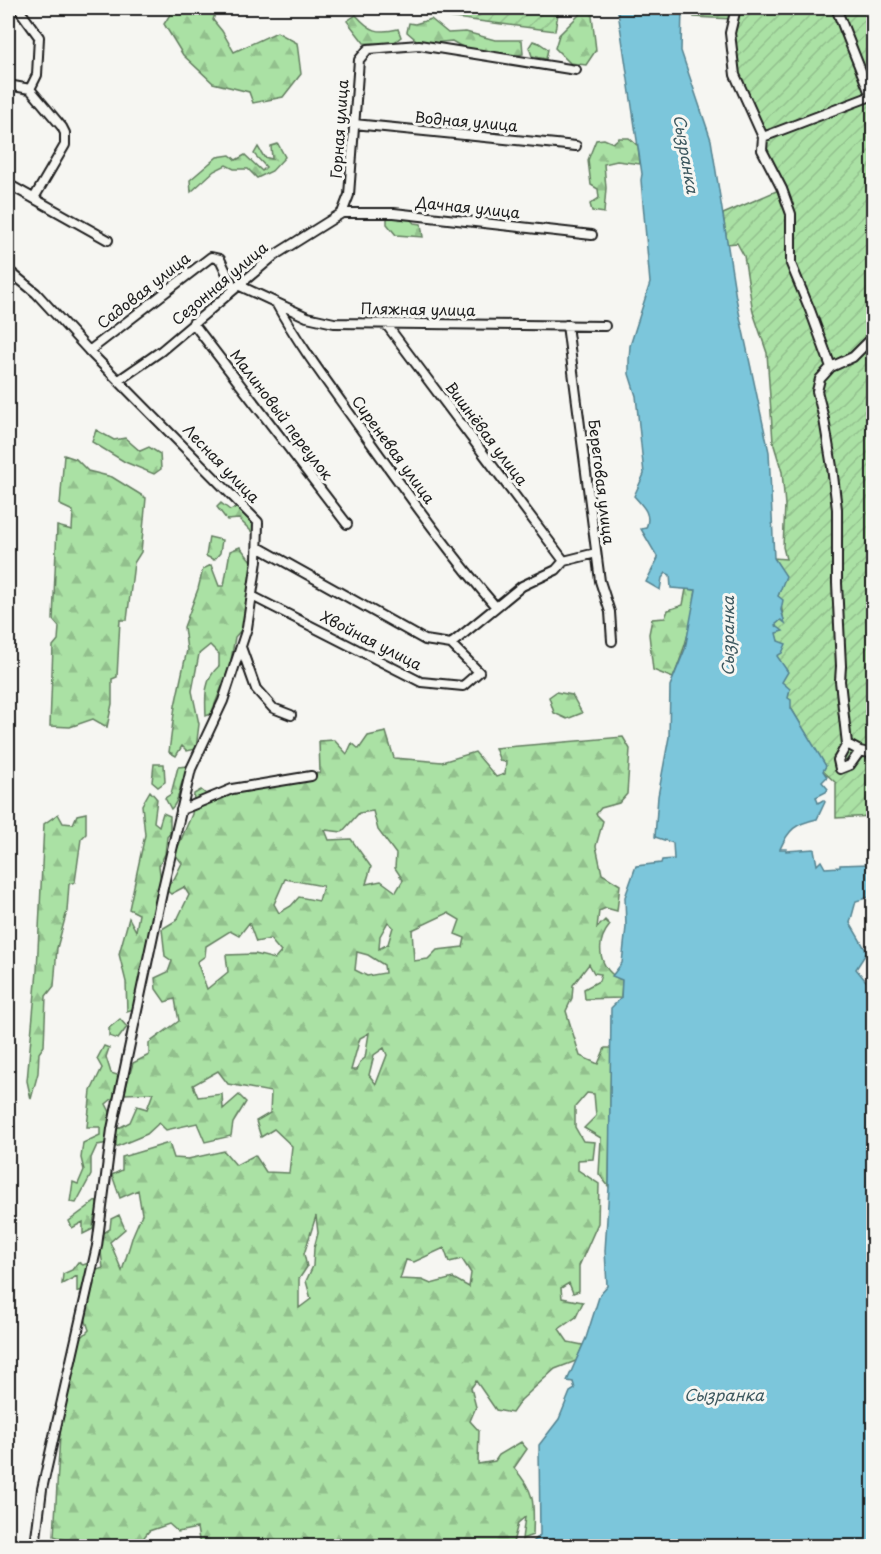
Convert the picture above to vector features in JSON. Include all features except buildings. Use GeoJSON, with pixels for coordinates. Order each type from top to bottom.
{"type":"FeatureCollection","features":[{"type":"Feature","properties":{"kind":"street"},"geometry":{"type":"LineString","coordinates":[[18,8],[39,37],[37,75],[30,89]]}},
{"type":"Feature","properties":{"kind":"street"},"geometry":{"type":"LineString","coordinates":[[738,8],[730,33],[735,75],[763,137],[762,150],[782,189],[791,214],[791,264],[831,367]]}},
{"type":"Feature","properties":{"kind":"street"},"geometry":{"type":"LineString","coordinates":[[763,137],[872,96],[836,8]]}},
{"type":"Feature","properties":{"kind":"street","name":"Горная улица"},"geometry":{"type":"LineString","coordinates":[[342,213],[349,195],[359,60],[368,49],[419,45],[576,70]]}},
{"type":"Feature","properties":{"kind":"street"},"geometry":{"type":"LineString","coordinates":[[8,85],[30,89],[65,133],[65,145],[34,198]]}},
{"type":"Feature","properties":{"kind":"street","name":"Водная улица"},"geometry":{"type":"LineString","coordinates":[[354,124],[576,146]]}},
{"type":"Feature","properties":{"kind":"street"},"geometry":{"type":"LineString","coordinates":[[8,184],[108,240]]}},
{"type":"Feature","properties":{"kind":"street","name":"Дачная улица"},"geometry":{"type":"LineString","coordinates":[[342,213],[394,213],[592,235]]}},
{"type":"Feature","properties":{"kind":"street","name":"Сезонная улица"},"geometry":{"type":"LineString","coordinates":[[118,380],[161,351],[275,255],[342,213]]}},
{"type":"Feature","properties":{"kind":"street","name":"Садовая улица"},"geometry":{"type":"LineString","coordinates":[[89,351],[211,257],[220,259],[236,287]]}},
{"type":"Feature","properties":{"kind":"street","name":"Лесная улица"},"geometry":{"type":"LineString","coordinates":[[8,270],[43,299],[89,351],[258,522],[258,546],[247,628],[223,701],[191,769],[162,888],[112,1129],[97,1246],[42,1489],[35,1546]]}},
{"type":"Feature","properties":{"kind":"street","name":"Пляжная улица"},"geometry":{"type":"LineString","coordinates":[[236,287],[307,317],[334,323],[605,326]]}},
{"type":"Feature","properties":{"kind":"street","name":"Сиреневая улица"},"geometry":{"type":"LineString","coordinates":[[276,303],[293,334],[380,456],[458,563],[496,607]]}},
{"type":"Feature","properties":{"kind":"street","name":"Малиновый переулок"},"geometry":{"type":"LineString","coordinates":[[194,323],[347,524]]}},
{"type":"Feature","properties":{"kind":"street","name":"Вишнёвая улица"},"geometry":{"type":"LineString","coordinates":[[386,324],[564,561]]}},
{"type":"Feature","properties":{"kind":"street","name":"Береговая улица"},"geometry":{"type":"LineString","coordinates":[[567,326],[596,553],[600,581],[610,612],[612,641]]}},
{"type":"Feature","properties":{"kind":"street"},"geometry":{"type":"LineString","coordinates":[[860,751],[850,765],[840,769],[837,766],[847,744],[840,681],[837,509],[831,458],[817,391],[820,379],[831,367],[853,357],[873,336]]}},
{"type":"Feature","properties":{"kind":"street"},"geometry":{"type":"LineString","coordinates":[[258,546],[425,640],[452,644],[522,586],[556,570],[564,561],[596,553]]}},
{"type":"Feature","properties":{"kind":"street","name":"Хвойная улица"},"geometry":{"type":"LineString","coordinates":[[252,596],[421,682],[463,686],[479,672],[452,644]]}},
{"type":"Feature","properties":{"kind":"street"},"geometry":{"type":"LineString","coordinates":[[241,647],[256,689],[273,708],[291,715]]}},
{"type":"Feature","properties":{"kind":"street"},"geometry":{"type":"LineString","coordinates":[[847,744],[860,751],[873,754]]}},
{"type":"Feature","properties":{"kind":"street"},"geometry":{"type":"LineString","coordinates":[[181,810],[232,789],[311,776]]}},
{"type":"Feature","properties":{"kind":"green space"},"geometry":{"type":"Polygon","coordinates":[[[174,8],[197,10],[217,8],[213,20],[234,52],[277,32],[297,43],[301,74],[283,97],[253,103],[249,92],[213,83],[183,55],[164,24],[174,8]]]}},
{"type":"Feature","properties":{"kind":"green space"},"geometry":{"type":"Polygon","coordinates":[[[378,8],[559,8],[555,31],[378,8]]]}},
{"type":"Feature","properties":{"kind":"green space"},"geometry":{"type":"Polygon","coordinates":[[[583,8],[596,8],[592,16],[596,50],[586,65],[570,63],[555,48],[559,35],[583,11],[583,8]]]}},
{"type":"Feature","properties":{"kind":"green space"},"geometry":{"type":"Polygon","coordinates":[[[694,8],[873,8],[873,816],[836,818],[836,783],[823,771],[825,766],[791,708],[782,682],[777,656],[778,641],[775,633],[782,631],[775,625],[781,619],[784,621],[778,596],[785,576],[774,558],[786,559],[783,547],[785,505],[782,472],[773,442],[767,353],[753,312],[744,256],[737,243],[727,244],[723,214],[781,189],[762,150],[763,137],[735,75],[733,19],[694,17],[694,8]]]}},
{"type":"Feature","properties":{"kind":"green space"},"geometry":{"type":"Polygon","coordinates":[[[356,15],[375,30],[398,29],[401,37],[392,44],[364,43],[347,21],[356,15]]]}},
{"type":"Feature","properties":{"kind":"green space"},"geometry":{"type":"Polygon","coordinates":[[[431,19],[448,33],[466,32],[495,40],[522,40],[523,54],[508,57],[466,49],[452,41],[421,44],[407,32],[409,23],[415,24],[431,19]]]}},
{"type":"Feature","properties":{"kind":"green space"},"geometry":{"type":"Polygon","coordinates":[[[533,41],[548,49],[546,59],[532,56],[529,47],[533,41]]]}},
{"type":"Feature","properties":{"kind":"green space"},"geometry":{"type":"Polygon","coordinates":[[[619,138],[629,138],[638,146],[640,164],[617,161],[604,164],[606,188],[604,213],[592,211],[590,204],[599,198],[598,189],[591,185],[588,160],[596,140],[604,139],[613,143],[619,138]]]}},
{"type":"Feature","properties":{"kind":"green space"},"geometry":{"type":"Polygon","coordinates":[[[278,144],[285,157],[272,171],[257,178],[248,169],[234,169],[226,165],[214,171],[191,192],[190,180],[217,157],[230,155],[236,160],[245,155],[262,171],[266,167],[254,154],[258,147],[264,157],[272,159],[271,146],[278,144]]]}},
{"type":"Feature","properties":{"kind":"green space"},"geometry":{"type":"Polygon","coordinates":[[[387,218],[409,218],[414,223],[421,224],[423,237],[396,235],[387,224],[387,218]]]}},
{"type":"Feature","properties":{"kind":"green space"},"geometry":{"type":"Polygon","coordinates":[[[96,430],[114,440],[125,438],[140,451],[149,447],[160,454],[161,469],[154,474],[125,462],[92,442],[96,430]]]}},
{"type":"Feature","properties":{"kind":"green space"},"geometry":{"type":"Polygon","coordinates":[[[64,455],[76,459],[88,471],[112,477],[146,498],[141,552],[134,563],[127,620],[120,620],[117,677],[112,679],[112,704],[107,727],[93,719],[70,727],[50,726],[53,646],[58,640],[59,627],[53,620],[57,526],[72,530],[73,511],[60,505],[64,455]]]}},
{"type":"Feature","properties":{"kind":"green space"},"geometry":{"type":"Polygon","coordinates":[[[221,503],[230,510],[238,507],[257,525],[252,532],[239,519],[227,520],[217,507],[221,503]]]}},
{"type":"Feature","properties":{"kind":"green space"},"geometry":{"type":"Polygon","coordinates":[[[209,537],[222,540],[220,553],[214,560],[206,556],[209,537]]]}},
{"type":"Feature","properties":{"kind":"green space"},"geometry":{"type":"Polygon","coordinates":[[[240,547],[254,565],[242,629],[235,637],[230,666],[211,714],[206,716],[208,683],[219,666],[219,654],[210,645],[199,654],[192,691],[199,724],[196,749],[187,751],[182,746],[176,756],[169,752],[175,706],[187,650],[184,627],[203,569],[211,565],[219,586],[224,586],[230,551],[240,547]]]}},
{"type":"Feature","properties":{"kind":"green space"},"geometry":{"type":"Polygon","coordinates":[[[686,589],[696,590],[695,601],[688,635],[673,678],[653,670],[649,634],[652,619],[665,618],[668,610],[683,605],[686,589]]]}},
{"type":"Feature","properties":{"kind":"green space"},"geometry":{"type":"Polygon","coordinates":[[[556,692],[572,695],[582,713],[567,719],[554,713],[549,697],[556,692]]]}},
{"type":"Feature","properties":{"kind":"green space"},"geometry":{"type":"Polygon","coordinates":[[[386,732],[394,758],[442,762],[475,752],[496,777],[505,774],[506,762],[500,761],[495,748],[623,737],[630,749],[627,794],[619,803],[601,808],[596,814],[603,821],[596,846],[602,874],[620,885],[617,911],[606,908],[599,911],[597,928],[605,920],[610,925],[602,940],[601,956],[608,970],[622,980],[621,998],[585,999],[584,989],[599,981],[601,974],[594,973],[589,964],[573,985],[572,998],[566,1011],[580,1056],[598,1064],[605,1048],[611,1048],[609,1187],[599,1174],[601,1138],[584,1128],[596,1116],[594,1094],[587,1093],[575,1107],[575,1127],[583,1141],[595,1142],[593,1159],[578,1160],[578,1170],[599,1184],[598,1223],[579,1266],[579,1291],[573,1293],[569,1283],[561,1288],[562,1298],[583,1302],[576,1317],[559,1329],[568,1342],[583,1345],[576,1361],[555,1369],[521,1400],[512,1413],[496,1410],[476,1381],[471,1388],[476,1407],[470,1421],[479,1431],[478,1464],[495,1461],[499,1455],[521,1442],[527,1449],[514,1468],[526,1485],[532,1499],[533,1535],[522,1539],[525,1517],[518,1523],[513,1543],[507,1546],[200,1546],[197,1528],[178,1532],[169,1524],[149,1531],[137,1546],[82,1546],[54,1536],[60,1435],[74,1345],[89,1330],[83,1312],[91,1272],[103,1268],[99,1236],[110,1229],[111,1219],[119,1215],[125,1229],[110,1242],[122,1271],[142,1214],[138,1190],[120,1198],[112,1175],[122,1170],[122,1157],[169,1143],[174,1158],[188,1159],[224,1151],[236,1165],[255,1155],[266,1172],[289,1173],[292,1146],[274,1129],[261,1137],[256,1121],[270,1113],[271,1092],[228,1084],[218,1071],[193,1085],[198,1097],[222,1094],[223,1109],[239,1095],[246,1102],[233,1123],[231,1136],[205,1142],[197,1123],[166,1130],[159,1123],[147,1134],[116,1147],[115,1130],[130,1122],[137,1106],[147,1109],[153,1093],[124,1094],[133,1063],[149,1055],[149,1043],[179,1021],[175,999],[165,1002],[156,989],[155,978],[168,972],[172,961],[165,956],[162,929],[177,920],[189,895],[184,887],[171,894],[165,889],[174,879],[182,863],[175,854],[192,814],[194,794],[201,790],[212,799],[301,774],[320,773],[319,741],[334,740],[347,754],[352,743],[359,749],[368,736],[386,732]],[[373,811],[359,813],[342,832],[325,830],[329,840],[351,839],[371,867],[366,884],[381,881],[396,892],[403,880],[395,868],[396,854],[378,830],[373,811]],[[285,879],[274,904],[279,913],[291,906],[299,897],[319,901],[323,886],[285,879]],[[448,913],[412,930],[414,961],[428,959],[437,950],[463,947],[465,938],[455,934],[460,920],[448,913]],[[388,922],[380,936],[379,949],[388,944],[393,927],[388,922]],[[249,923],[239,936],[230,931],[206,946],[205,956],[197,962],[207,989],[228,972],[226,955],[255,954],[275,959],[281,952],[270,939],[256,942],[249,923]],[[357,952],[355,970],[367,976],[385,973],[384,965],[368,955],[357,952]],[[369,1033],[360,1038],[351,1070],[357,1070],[360,1062],[365,1058],[369,1033]],[[384,1048],[374,1055],[369,1075],[376,1084],[387,1055],[384,1048]],[[316,1216],[304,1254],[307,1267],[299,1279],[299,1308],[311,1299],[306,1281],[313,1266],[318,1233],[316,1216]],[[444,1248],[414,1262],[406,1260],[400,1279],[422,1280],[431,1284],[453,1278],[469,1287],[471,1273],[462,1259],[449,1262],[444,1248]]]}},
{"type":"Feature","properties":{"kind":"green space"},"geometry":{"type":"Polygon","coordinates":[[[154,764],[164,764],[165,782],[158,787],[152,782],[154,764]]]}},
{"type":"Feature","properties":{"kind":"green space"},"geometry":{"type":"Polygon","coordinates":[[[188,766],[189,772],[185,776],[177,800],[171,809],[165,798],[171,794],[178,767],[188,766]]]}},
{"type":"Feature","properties":{"kind":"green space"},"geometry":{"type":"Polygon","coordinates":[[[150,791],[157,799],[154,822],[159,826],[163,813],[170,816],[170,833],[167,837],[165,854],[159,866],[161,882],[134,1009],[127,1011],[126,982],[119,954],[129,918],[136,931],[139,914],[129,909],[145,835],[142,805],[150,791]]]}},
{"type":"Feature","properties":{"kind":"green space"},"geometry":{"type":"Polygon","coordinates":[[[86,813],[86,834],[81,839],[75,882],[69,884],[67,911],[57,948],[54,986],[46,996],[44,1046],[39,1053],[38,1073],[31,1099],[27,1081],[37,971],[44,824],[58,814],[63,823],[73,824],[77,815],[86,813]]]}},
{"type":"Feature","properties":{"kind":"green space"},"geometry":{"type":"Polygon","coordinates":[[[120,1019],[127,1027],[118,1039],[109,1036],[109,1028],[120,1019]]]}},
{"type":"Feature","properties":{"kind":"green space"},"geometry":{"type":"Polygon","coordinates":[[[104,1046],[109,1048],[106,1057],[111,1073],[120,1076],[119,1100],[113,1098],[106,1104],[110,1112],[109,1143],[97,1145],[91,1158],[91,1175],[76,1203],[70,1202],[73,1182],[78,1184],[84,1170],[81,1158],[83,1143],[100,1135],[100,1127],[87,1127],[91,1091],[102,1068],[97,1059],[104,1046]]]}},
{"type":"Feature","properties":{"kind":"green space"},"geometry":{"type":"Polygon","coordinates":[[[96,1201],[100,1211],[94,1218],[93,1229],[83,1234],[83,1222],[72,1228],[69,1221],[96,1201]]]}},
{"type":"Feature","properties":{"kind":"green space"},"geometry":{"type":"Polygon","coordinates":[[[78,1262],[83,1265],[91,1262],[82,1290],[77,1292],[77,1276],[62,1284],[63,1274],[72,1270],[78,1262]]]}},
{"type":"Feature","properties":{"kind":"water","name":"Сызранка"},"geometry":{"type":"Polygon","coordinates":[[[614,8],[682,8],[681,51],[711,140],[736,298],[769,452],[774,558],[786,576],[778,596],[783,600],[781,610],[785,623],[781,620],[775,625],[783,631],[776,633],[778,641],[786,644],[782,653],[777,656],[788,672],[782,682],[790,689],[788,698],[791,700],[791,708],[826,766],[823,771],[827,777],[822,782],[828,789],[816,797],[818,803],[823,800],[825,802],[817,819],[794,828],[780,849],[786,849],[786,851],[814,849],[817,865],[821,861],[825,868],[840,867],[840,865],[869,864],[873,866],[873,896],[856,901],[850,923],[867,952],[856,969],[866,981],[874,984],[873,1546],[529,1546],[540,1535],[539,1445],[559,1419],[570,1392],[575,1389],[573,1382],[567,1381],[586,1338],[600,1294],[607,1286],[605,1251],[609,1187],[611,1008],[621,998],[622,980],[612,976],[622,963],[626,927],[625,897],[636,866],[674,859],[673,843],[655,837],[658,796],[669,737],[670,686],[685,649],[696,590],[671,588],[670,575],[666,573],[662,578],[660,590],[646,582],[658,558],[641,529],[646,528],[648,523],[647,514],[634,496],[644,474],[636,396],[629,374],[629,360],[630,346],[650,283],[642,174],[618,12],[614,8]]]}}]}
